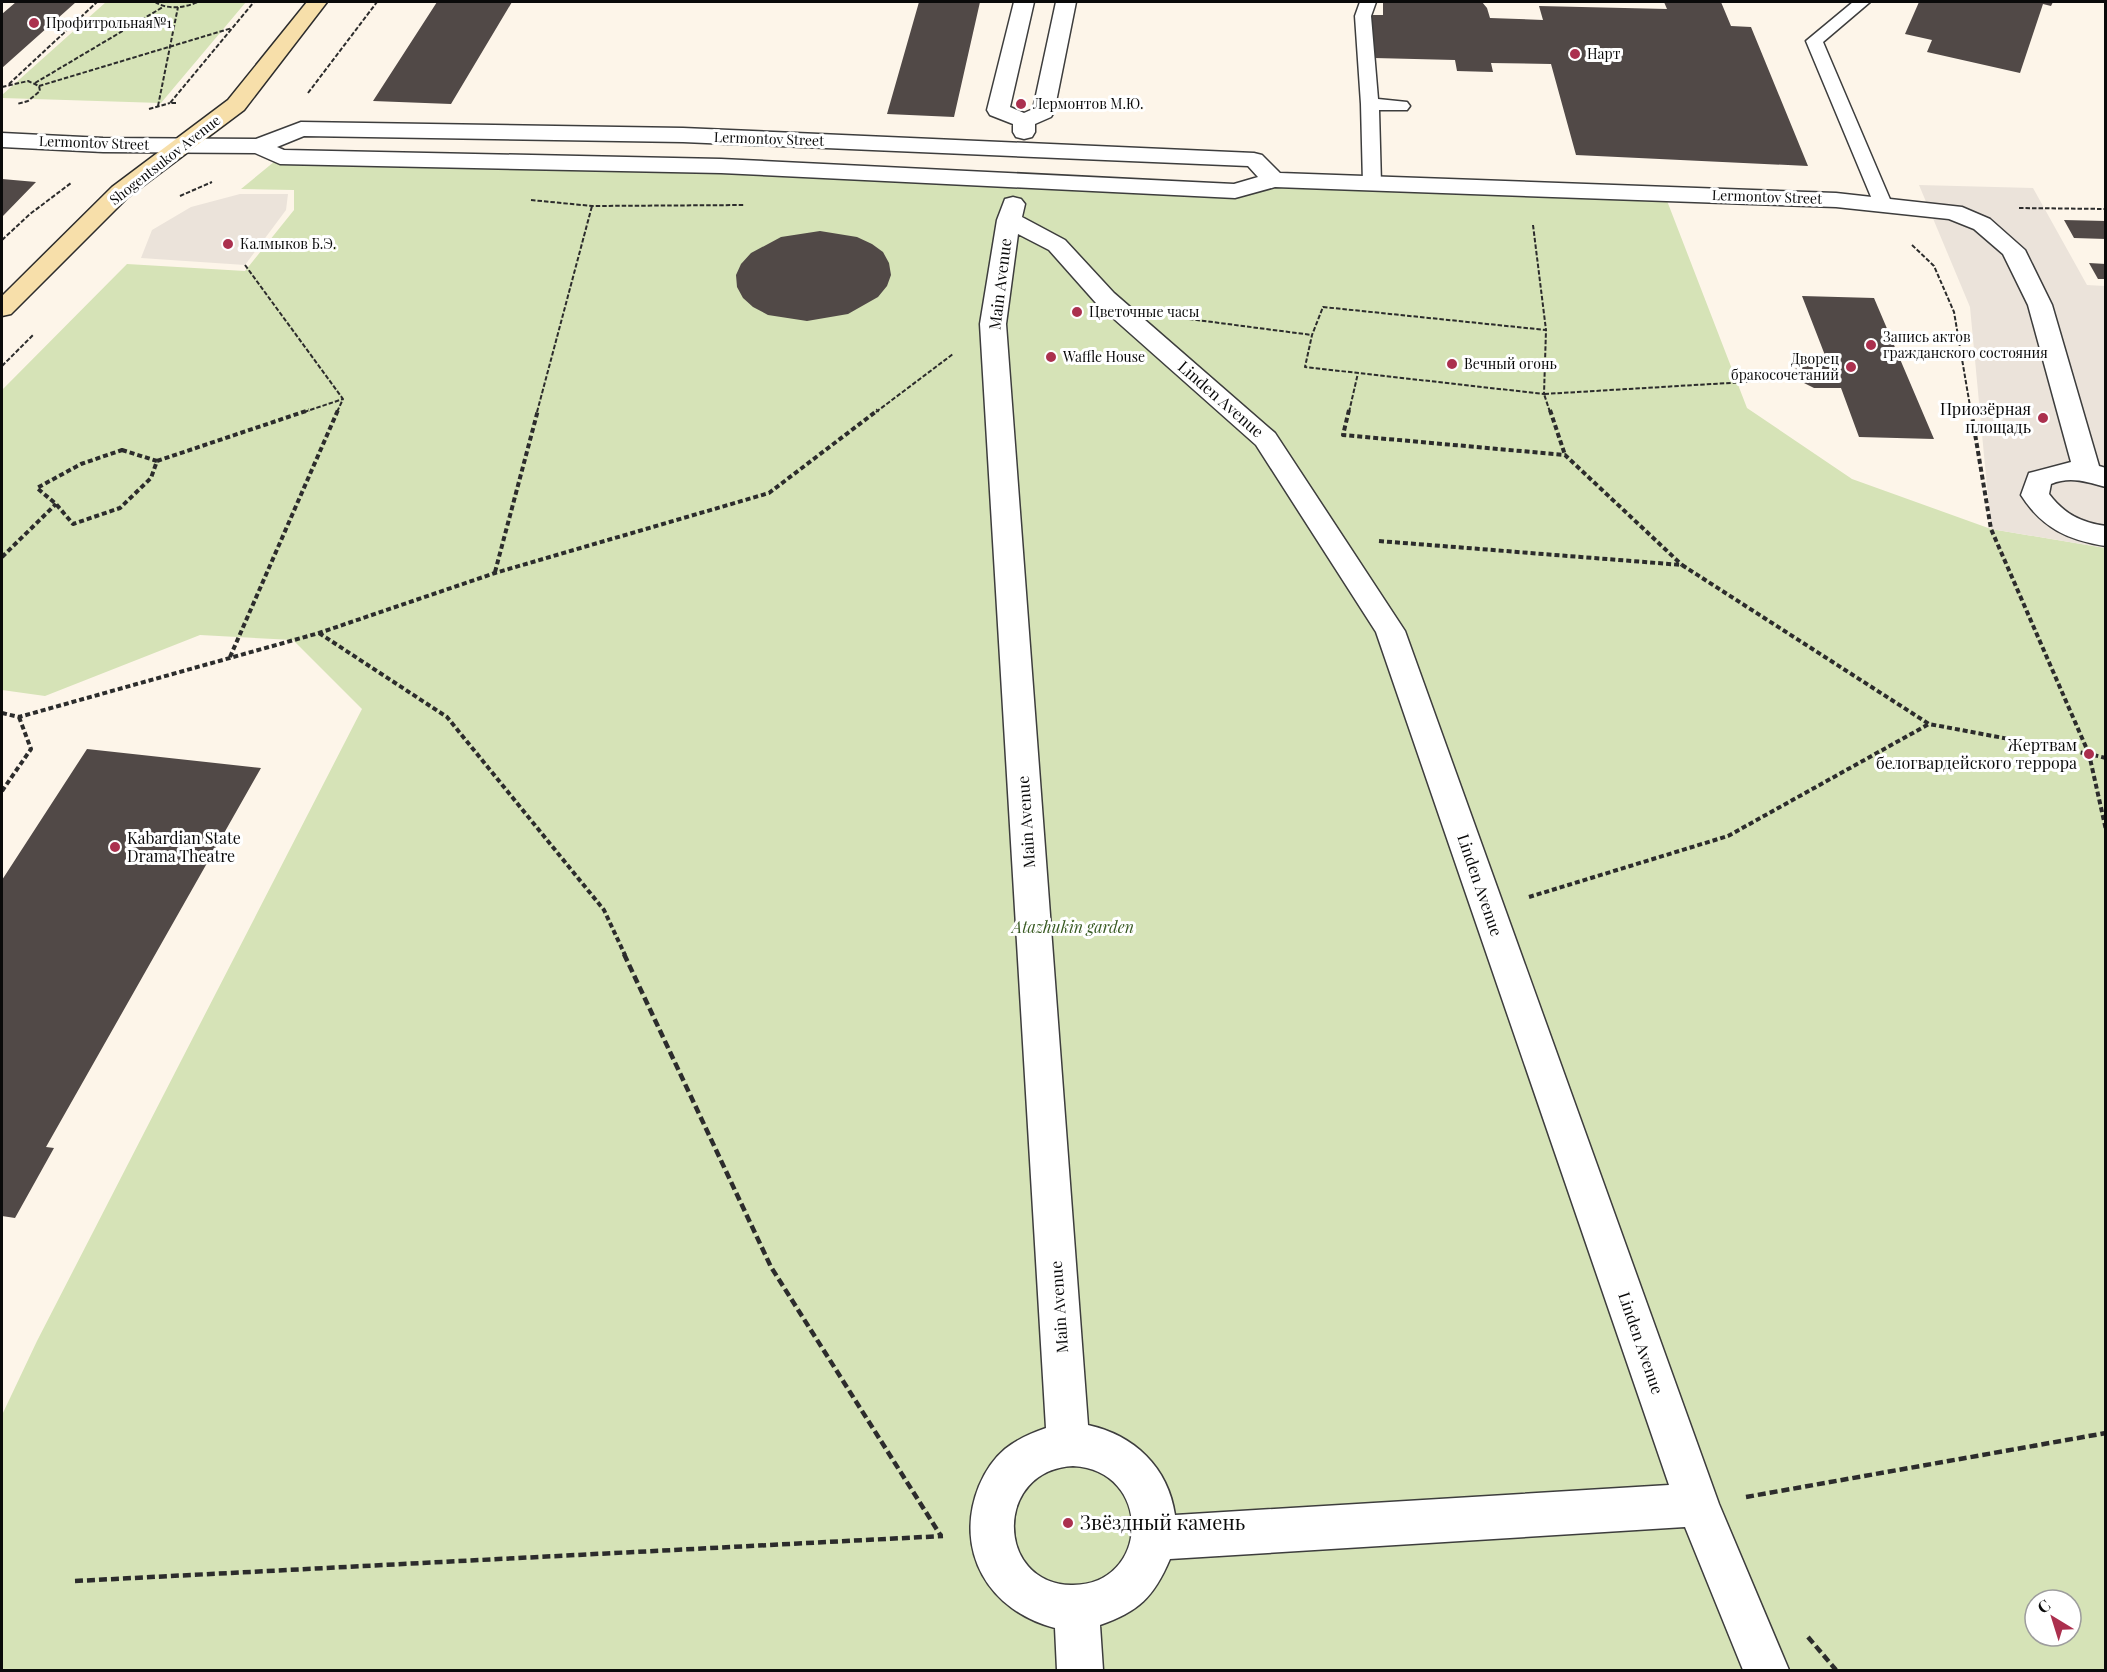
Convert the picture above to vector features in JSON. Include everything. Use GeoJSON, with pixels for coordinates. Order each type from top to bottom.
{"type":"FeatureCollection","features":[{"type":"Feature","properties":{"kind":"main road","name":"Shogentsukov Avenue"},"geometry":{"type":"LineString","coordinates":[[2,309],[120,192],[236,105],[317,2]]}},
{"type":"Feature","properties":{"kind":"street"},"geometry":{"type":"LineString","coordinates":[[1024,2],[998,110],[1024,126],[1043,112],[1066,2]]}},
{"type":"Feature","properties":{"kind":"street","name":"Lermontov Street"},"geometry":{"type":"LineString","coordinates":[[2,140],[103,146],[259,147],[301,129],[731,137],[1254,160],[1274,180]]}},
{"type":"Feature","properties":{"kind":"street"},"geometry":{"type":"LineString","coordinates":[[721,166],[731,137]]}},
{"type":"Feature","properties":{"kind":"street","name":"Lermontov Street"},"geometry":{"type":"LineString","coordinates":[[259,147],[280,157],[721,166],[1235,192],[1274,180],[1665,193],[1883,204],[1954,212],[1982,224],[2013,250],[2040,305],[2096,475]]}},
{"type":"Feature","properties":{"kind":"street","name":"Linden Avenue"},"geometry":{"type":"LineString","coordinates":[[1011,212],[1057,245],[1120,310],[1266,439],[1390,632],[1698,1505],[1766,1671]]}},
{"type":"Feature","properties":{"kind":"street","name":"Main Avenue"},"geometry":{"type":"LineString","coordinates":[[1011,212],[993,324],[1068,1442]]}},
{"type":"Feature","properties":{"kind":"street"},"geometry":{"type":"LineString","coordinates":[[2096,475],[2059,470],[2039,479],[2036,495],[2048,515],[2074,530],[2106,536]]}},
{"type":"Feature","properties":{"kind":"street"},"geometry":{"type":"LineString","coordinates":[[1068,1442],[1091,1444],[1113,1453],[1131,1468],[1145,1490],[1152,1513],[1152,1538],[1144,1565],[1127,1588],[1104,1604],[1076,1610],[1050,1606],[1026,1594],[1008,1575],[996,1552],[993,1533],[996,1500],[1007,1477],[1023,1460],[1044,1448],[1068,1442]]}},
{"type":"Feature","properties":{"kind":"street"},"geometry":{"type":"LineString","coordinates":[[1152,1538],[1698,1505]]}},
{"type":"Feature","properties":{"kind":"street"},"geometry":{"type":"LineString","coordinates":[[1076,1610],[1080,1671]]}},
{"type":"Feature","properties":{"kind":"lane"},"geometry":{"type":"LineString","coordinates":[[1368,2],[1363,16],[1370,104],[1372,184]]}},
{"type":"Feature","properties":{"kind":"lane"},"geometry":{"type":"LineString","coordinates":[[1862,2],[1814,41],[1883,204]]}},
{"type":"Feature","properties":{"kind":"lane"},"geometry":{"type":"LineString","coordinates":[[1370,104],[1401,106]]}},
{"type":"Feature","properties":{"kind":"path"},"geometry":{"type":"LineString","coordinates":[[9,84],[97,2]]}},
{"type":"Feature","properties":{"kind":"path"},"geometry":{"type":"LineString","coordinates":[[155,2],[163,6],[178,7],[198,2]]}},
{"type":"Feature","properties":{"kind":"path"},"geometry":{"type":"LineString","coordinates":[[181,103],[170,103],[254,2]]}},
{"type":"Feature","properties":{"kind":"path"},"geometry":{"type":"LineString","coordinates":[[304,99],[377,2]]}},
{"type":"Feature","properties":{"kind":"path"},"geometry":{"type":"LineString","coordinates":[[35,83],[163,6]]}},
{"type":"Feature","properties":{"kind":"path"},"geometry":{"type":"LineString","coordinates":[[158,106],[178,7]]}},
{"type":"Feature","properties":{"kind":"path"},"geometry":{"type":"LineString","coordinates":[[39,86],[232,28]]}},
{"type":"Feature","properties":{"kind":"path"},"geometry":{"type":"LineString","coordinates":[[2,87],[19,81],[35,83],[39,86],[40,91],[28,101],[7,105]]}},
{"type":"Feature","properties":{"kind":"path"},"geometry":{"type":"LineString","coordinates":[[179,197],[216,180]]}},
{"type":"Feature","properties":{"kind":"path"},"geometry":{"type":"LineString","coordinates":[[2,240],[30,214],[71,183]]}},
{"type":"Feature","properties":{"kind":"path"},"geometry":{"type":"LineString","coordinates":[[495,573],[592,206]]}},
{"type":"Feature","properties":{"kind":"path"},"geometry":{"type":"LineString","coordinates":[[1954,212],[2052,207],[2106,209]]}},
{"type":"Feature","properties":{"kind":"path"},"geometry":{"type":"LineString","coordinates":[[1533,225],[1546,330],[1544,394],[1564,455],[1682,565],[1929,724],[2106,758]]}},
{"type":"Feature","properties":{"kind":"path"},"geometry":{"type":"LineString","coordinates":[[1909,242],[1934,266],[1954,312],[1991,529],[2089,754],[2106,830]]}},
{"type":"Feature","properties":{"kind":"path"},"geometry":{"type":"LineString","coordinates":[[245,265],[343,399]]}},
{"type":"Feature","properties":{"kind":"path"},"geometry":{"type":"LineString","coordinates":[[1546,330],[1323,307],[1312,335],[1305,367],[1544,394],[1796,379]]}},
{"type":"Feature","properties":{"kind":"path"},"geometry":{"type":"LineString","coordinates":[[1120,310],[1312,335]]}},
{"type":"Feature","properties":{"kind":"path"},"geometry":{"type":"LineString","coordinates":[[2,713],[19,717],[319,633],[495,573],[769,493],[993,324]]}},
{"type":"Feature","properties":{"kind":"path"},"geometry":{"type":"LineString","coordinates":[[1358,373],[1343,435],[1564,455]]}},
{"type":"Feature","properties":{"kind":"path"},"geometry":{"type":"LineString","coordinates":[[157,461],[151,478],[120,508],[73,524],[56,504],[37,488],[81,464],[122,450],[157,461],[343,399]]}},
{"type":"Feature","properties":{"kind":"path"},"geometry":{"type":"LineString","coordinates":[[230,658],[343,399]]}},
{"type":"Feature","properties":{"kind":"path"},"geometry":{"type":"LineString","coordinates":[[2,557],[56,504]]}},
{"type":"Feature","properties":{"kind":"path"},"geometry":{"type":"LineString","coordinates":[[1329,537],[1682,565]]}},
{"type":"Feature","properties":{"kind":"path"},"geometry":{"type":"LineString","coordinates":[[319,633],[447,717],[604,910],[771,1267],[941,1536]]}},
{"type":"Feature","properties":{"kind":"path"},"geometry":{"type":"LineString","coordinates":[[2,791],[32,749],[19,717]]}},
{"type":"Feature","properties":{"kind":"path"},"geometry":{"type":"LineString","coordinates":[[1488,909],[1728,836],[1929,724]]}},
{"type":"Feature","properties":{"kind":"path"},"geometry":{"type":"LineString","coordinates":[[1698,1505],[2106,1433]]}},
{"type":"Feature","properties":{"kind":"path"},"geometry":{"type":"LineString","coordinates":[[75,1581],[993,1533]]}},
{"type":"Feature","properties":{"kind":"green space"},"geometry":{"type":"Polygon","coordinates":[[[106,2],[246,2],[161,103],[2,98],[2,95],[106,2]]]}},
{"type":"Feature","properties":{"kind":"green space","name":"Atazhukin garden"},"geometry":{"type":"Polygon","coordinates":[[[280,157],[721,166],[1235,191],[1274,180],[1664,193],[1747,408],[1852,479],[1991,529],[2105,548],[2105,1670],[2,1670],[2,1415],[37,1341],[362,709],[293,640],[200,635],[45,696],[2,690],[2,390],[127,264],[245,271],[294,210],[294,190],[241,189],[280,157]]]}},
{"type":"Feature","properties":{"kind":"shaded area","name":"Приозёрная площадь"},"geometry":{"type":"Polygon","coordinates":[[[1919,185],[2033,188],[2087,285],[2105,286],[2105,548],[1991,529],[1970,307],[1919,185]]]}},
{"type":"Feature","properties":{"kind":"shaded area"},"geometry":{"type":"Polygon","coordinates":[[[240,194],[288,194],[286,210],[245,265],[141,258],[152,230],[191,207],[240,194]]]}},
{"type":"Feature","properties":{"kind":"building"},"geometry":{"type":"Polygon","coordinates":[[[16,2],[76,2],[2,68],[2,14],[16,2]]]}},
{"type":"Feature","properties":{"kind":"building"},"geometry":{"type":"Polygon","coordinates":[[[437,2],[512,2],[451,104],[373,101],[437,2]]]}},
{"type":"Feature","properties":{"kind":"building"},"geometry":{"type":"Polygon","coordinates":[[[919,2],[980,2],[954,117],[887,114],[919,2]]]}},
{"type":"Feature","properties":{"kind":"building"},"geometry":{"type":"Polygon","coordinates":[[[1383,2],[1482,2],[1490,18],[1543,20],[1539,6],[1667,9],[1664,2],[1721,2],[1731,26],[1751,27],[1808,166],[1576,155],[1551,64],[1491,63],[1493,72],[1457,71],[1455,60],[1374,58],[1369,15],[1383,15],[1383,2]]]}},
{"type":"Feature","properties":{"kind":"building"},"geometry":{"type":"Polygon","coordinates":[[[1919,2],[2053,2],[2051,6],[2043,4],[2020,73],[1927,52],[1932,40],[1905,34],[1919,2]]]}},
{"type":"Feature","properties":{"kind":"building"},"geometry":{"type":"Polygon","coordinates":[[[2,179],[36,182],[2,217],[2,179]]]}},
{"type":"Feature","properties":{"kind":"building"},"geometry":{"type":"Polygon","coordinates":[[[2064,220],[2106,221],[2106,239],[2074,238],[2064,220]]]}},
{"type":"Feature","properties":{"kind":"building"},"geometry":{"type":"Polygon","coordinates":[[[820,231],[857,237],[883,252],[889,263],[891,275],[887,286],[878,297],[848,314],[807,321],[768,315],[753,307],[743,298],[737,287],[736,275],[741,264],[751,253],[781,237],[820,231]]]}},
{"type":"Feature","properties":{"kind":"building"},"geometry":{"type":"Polygon","coordinates":[[[2089,263],[2106,264],[2106,279],[2098,279],[2089,263]]]}},
{"type":"Feature","properties":{"kind":"building","name":"Дворец бракосочетаний"},"geometry":{"type":"Polygon","coordinates":[[[1802,296],[1874,298],[1934,439],[1859,437],[1841,388],[1814,388],[1796,379],[1793,371],[1803,362],[1828,363],[1802,296]]]}},
{"type":"Feature","properties":{"kind":"building"},"geometry":{"type":"Polygon","coordinates":[[[87,749],[261,768],[46,1147],[54,1148],[15,1218],[2,1216],[2,880],[87,749]]]}},
{"type":"Feature","properties":{"kind":"place","name":"Профитрольная№1"},"geometry":{"type":"Point","coordinates":[34,23]}},
{"type":"Feature","properties":{"kind":"place","name":"Нарт"},"geometry":{"type":"Point","coordinates":[1575,54]}},
{"type":"Feature","properties":{"kind":"place","name":"Лермонтов М.Ю."},"geometry":{"type":"Point","coordinates":[1021,104]}},
{"type":"Feature","properties":{"kind":"place","name":"Калмыков Б.Э."},"geometry":{"type":"Point","coordinates":[228,244]}},
{"type":"Feature","properties":{"kind":"place","name":"Цветочные часы"},"geometry":{"type":"Point","coordinates":[1077,312]}},
{"type":"Feature","properties":{"kind":"place","name":"Запись актов гражданского состояния"},"geometry":{"type":"Point","coordinates":[1871,345]}},
{"type":"Feature","properties":{"kind":"place","name":"Waffle House"},"geometry":{"type":"Point","coordinates":[1051,357]}},
{"type":"Feature","properties":{"kind":"place","name":"Вечный огонь"},"geometry":{"type":"Point","coordinates":[1452,364]}},
{"type":"Feature","properties":{"kind":"place","name":"Дворец бракосочетаний"},"geometry":{"type":"Point","coordinates":[1851,367]}},
{"type":"Feature","properties":{"kind":"place","name":"Приозёрная площадь"},"geometry":{"type":"Point","coordinates":[2043,418]}},
{"type":"Feature","properties":{"kind":"place","name":"Жертвам белогвардейского террора"},"geometry":{"type":"Point","coordinates":[2089,754]}},
{"type":"Feature","properties":{"kind":"place","name":"Kabardian State Drama Theatre"},"geometry":{"type":"Point","coordinates":[115,847]}},
{"type":"Feature","properties":{"kind":"place","name":"Звёздный камень"},"geometry":{"type":"Point","coordinates":[1068,1523]}}]}
